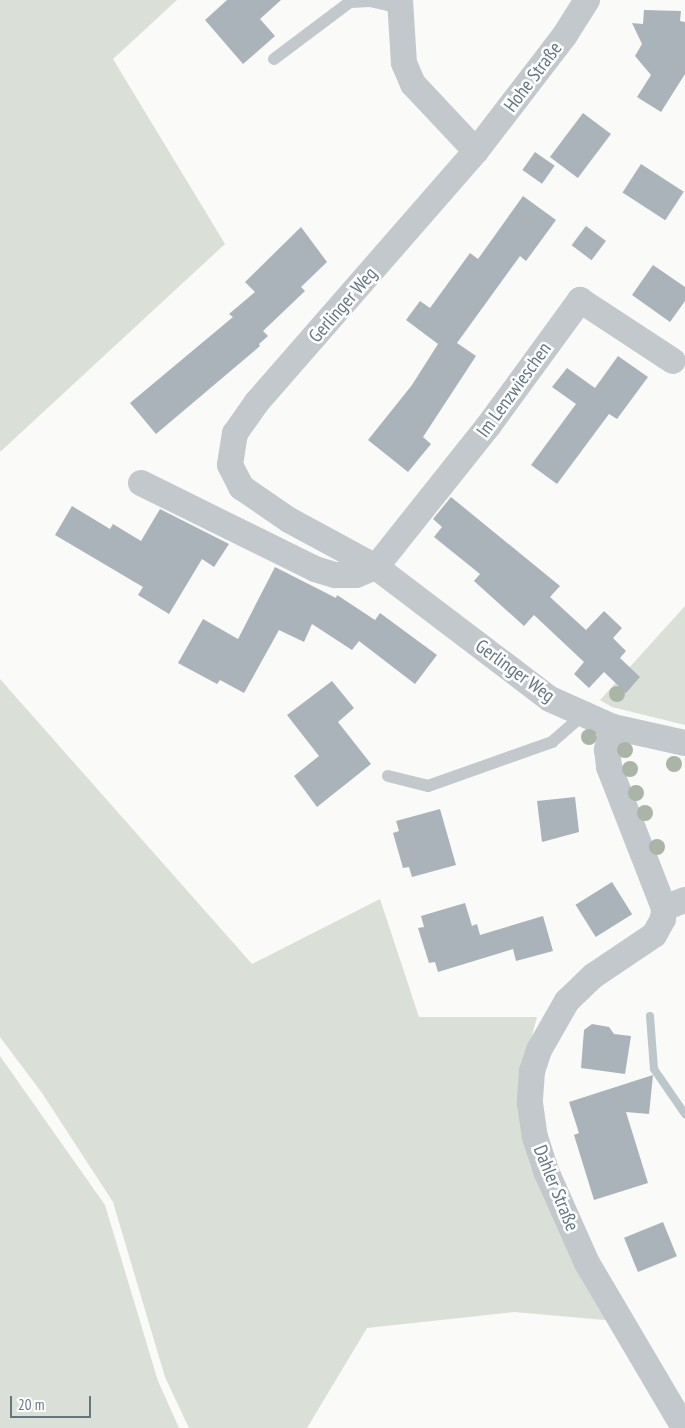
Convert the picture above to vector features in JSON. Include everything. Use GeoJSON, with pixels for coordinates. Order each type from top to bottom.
{"type":"FeatureCollection","features":[{"type":"Feature","properties":{"kind":"street","name":"Hohe Straße"},"geometry":{"type":"LineString","coordinates":[[476,151],[565,35],[587,0]]}},
{"type":"Feature","properties":{"kind":"street"},"geometry":{"type":"LineString","coordinates":[[400,4],[404,63],[413,84],[476,151]]}},
{"type":"Feature","properties":{"kind":"street","name":"Gerlinger Weg"},"geometry":{"type":"LineString","coordinates":[[476,151],[257,402],[234,433],[230,465],[241,487],[289,520],[376,567],[550,699],[613,727],[685,743]]}},
{"type":"Feature","properties":{"kind":"street","name":"Im Lenzwieschen"},"geometry":{"type":"LineString","coordinates":[[376,567],[489,424],[580,300],[673,362]]}},
{"type":"Feature","properties":{"kind":"street"},"geometry":{"type":"LineString","coordinates":[[141,483],[315,568],[335,575],[356,575],[376,567]]}},
{"type":"Feature","properties":{"kind":"street"},"geometry":{"type":"LineString","coordinates":[[613,727],[607,750],[609,767],[674,904]]}},
{"type":"Feature","properties":{"kind":"street","name":"Dahler Straße"},"geometry":{"type":"LineString","coordinates":[[674,904],[654,935],[593,976],[567,1001],[539,1050],[532,1071],[530,1103],[535,1137],[546,1171],[587,1263],[684,1428]]}},
{"type":"Feature","properties":{"kind":"lane"},"geometry":{"type":"LineString","coordinates":[[274,59],[350,2],[370,1],[400,4]]}},
{"type":"Feature","properties":{"kind":"lane"},"geometry":{"type":"LineString","coordinates":[[388,776],[428,786],[552,742],[583,715]]}},
{"type":"Feature","properties":{"kind":"shaded area"},"geometry":{"type":"Polygon","coordinates":[[[0,0],[177,0],[113,59],[225,244],[0,452],[0,0]]]}},
{"type":"Feature","properties":{"kind":"shaded area"},"geometry":{"type":"Polygon","coordinates":[[[685,606],[685,725],[612,707],[600,700],[685,606]]]}},
{"type":"Feature","properties":{"kind":"shaded area"},"geometry":{"type":"Polygon","coordinates":[[[0,679],[252,964],[380,899],[419,1017],[537,1017],[523,1070],[527,1135],[616,1321],[514,1312],[367,1328],[307,1428],[189,1428],[165,1377],[113,1202],[42,1093],[0,1037],[0,679]]]}},
{"type":"Feature","properties":{"kind":"shaded area"},"geometry":{"type":"Polygon","coordinates":[[[0,1056],[105,1205],[158,1381],[179,1428],[0,1428],[0,1056]]]}},
{"type":"Feature","properties":{"kind":"building"},"geometry":{"type":"Polygon","coordinates":[[[227,0],[281,0],[260,19],[275,36],[243,64],[205,20],[227,0]]]}},
{"type":"Feature","properties":{"kind":"building"},"geometry":{"type":"Polygon","coordinates":[[[644,10],[681,11],[680,21],[685,22],[685,74],[661,112],[637,97],[651,75],[635,56],[642,44],[632,23],[643,24],[644,10]]]}},
{"type":"Feature","properties":{"kind":"building"},"geometry":{"type":"Polygon","coordinates":[[[583,113],[611,134],[578,178],[550,157],[583,113]]]}},
{"type":"Feature","properties":{"kind":"building"},"geometry":{"type":"Polygon","coordinates":[[[535,152],[555,166],[542,184],[522,170],[535,152]]]}},
{"type":"Feature","properties":{"kind":"building"},"geometry":{"type":"Polygon","coordinates":[[[641,164],[684,192],[665,220],[622,193],[641,164]]]}},
{"type":"Feature","properties":{"kind":"building"},"geometry":{"type":"Polygon","coordinates":[[[523,196],[556,220],[526,261],[520,256],[457,343],[476,356],[423,437],[431,444],[408,472],[368,440],[412,385],[438,344],[406,320],[420,301],[430,308],[470,253],[478,259],[523,196]]]}},
{"type":"Feature","properties":{"kind":"building"},"geometry":{"type":"Polygon","coordinates":[[[586,226],[606,241],[592,260],[572,245],[586,226]]]}},
{"type":"Feature","properties":{"kind":"building"},"geometry":{"type":"Polygon","coordinates":[[[301,227],[327,262],[301,287],[305,291],[263,331],[268,336],[259,344],[260,346],[156,434],[130,403],[233,317],[229,314],[255,292],[245,282],[301,227]]]}},
{"type":"Feature","properties":{"kind":"building"},"geometry":{"type":"Polygon","coordinates":[[[653,265],[685,287],[685,301],[670,322],[632,295],[653,265]]]}},
{"type":"Feature","properties":{"kind":"building"},"geometry":{"type":"Polygon","coordinates":[[[618,356],[648,377],[617,419],[609,414],[557,484],[531,465],[576,404],[552,387],[567,368],[595,388],[618,356]]]}},
{"type":"Feature","properties":{"kind":"building"},"geometry":{"type":"Polygon","coordinates":[[[451,497],[560,586],[550,597],[586,630],[604,611],[622,628],[613,638],[626,651],[620,658],[640,677],[626,693],[604,672],[589,688],[574,674],[584,662],[534,615],[524,626],[474,581],[480,574],[434,537],[442,527],[433,519],[451,497]]]}},
{"type":"Feature","properties":{"kind":"building"},"geometry":{"type":"Polygon","coordinates":[[[72,506],[110,529],[113,524],[141,541],[160,509],[229,544],[214,567],[202,559],[169,614],[138,595],[143,587],[55,535],[72,506]]]}},
{"type":"Feature","properties":{"kind":"building"},"geometry":{"type":"Polygon","coordinates":[[[275,567],[336,598],[337,595],[375,620],[380,613],[437,655],[415,684],[359,641],[352,650],[312,624],[304,642],[279,630],[244,693],[220,680],[217,684],[178,663],[203,619],[238,639],[275,567]]]}},
{"type":"Feature","properties":{"kind":"building"},"geometry":{"type":"Polygon","coordinates":[[[332,681],[354,708],[338,722],[371,764],[317,807],[294,776],[319,756],[287,715],[332,681]]]}},
{"type":"Feature","properties":{"kind":"building"},"geometry":{"type":"Polygon","coordinates":[[[575,797],[579,832],[542,842],[537,801],[575,797]]]}},
{"type":"Feature","properties":{"kind":"building"},"geometry":{"type":"Polygon","coordinates":[[[440,809],[456,865],[412,877],[409,867],[403,868],[393,833],[399,831],[396,821],[440,809]]]}},
{"type":"Feature","properties":{"kind":"building"},"geometry":{"type":"Polygon","coordinates":[[[612,882],[632,914],[596,937],[576,905],[612,882]]]}},
{"type":"Feature","properties":{"kind":"building"},"geometry":{"type":"Polygon","coordinates":[[[465,903],[472,926],[477,924],[480,935],[543,916],[553,951],[516,961],[513,949],[438,972],[435,962],[429,963],[418,928],[424,927],[421,916],[465,903]]]}},
{"type":"Feature","properties":{"kind":"building"},"geometry":{"type":"Polygon","coordinates":[[[592,1024],[609,1027],[614,1034],[631,1036],[625,1074],[581,1068],[584,1030],[592,1024]]]}},
{"type":"Feature","properties":{"kind":"building"},"geometry":{"type":"Polygon","coordinates":[[[653,1075],[649,1114],[626,1112],[648,1183],[594,1200],[574,1135],[579,1133],[569,1102],[653,1075]]]}},
{"type":"Feature","properties":{"kind":"building"},"geometry":{"type":"Polygon","coordinates":[[[663,1222],[677,1256],[638,1272],[624,1238],[663,1222]]]}},
{"type":"Feature","properties":{"kind":"waterway"},"geometry":{"type":"LineString","coordinates":[[650,1016],[654,1069],[685,1114]]}}]}
